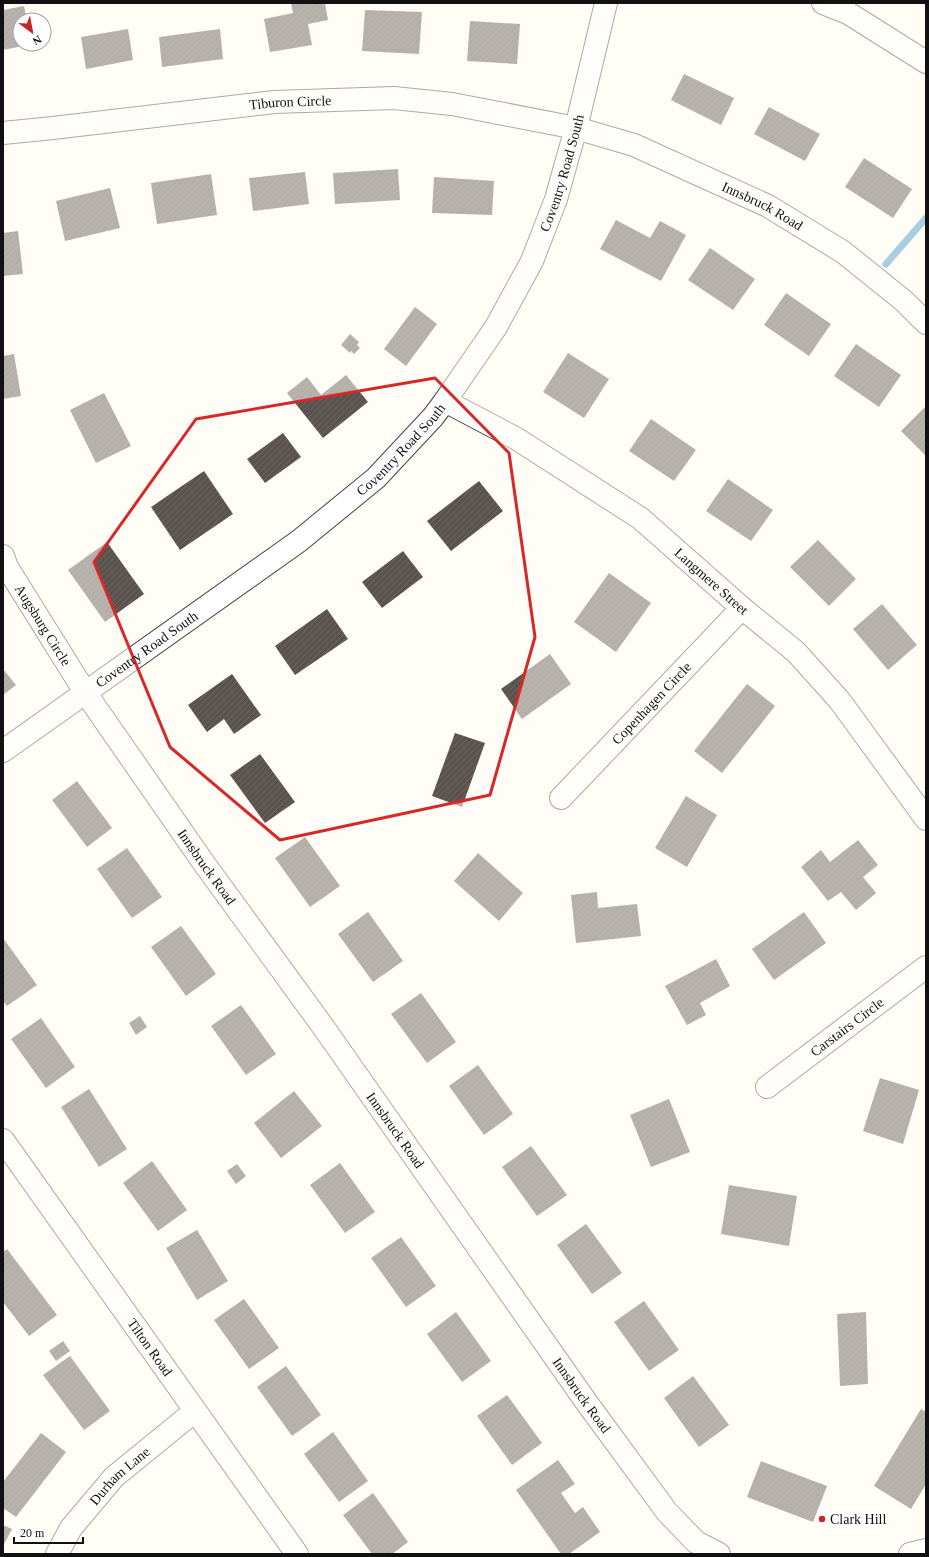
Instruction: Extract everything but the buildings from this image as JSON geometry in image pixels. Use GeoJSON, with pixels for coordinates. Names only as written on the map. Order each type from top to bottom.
{"type":"FeatureCollection","features":[{"type":"Feature","properties":{"kind":"street","name":"Coventry Road South"},"geometry":{"type":"LineString","coordinates":[[3,750],[299,542],[376,478],[433,417],[445,402],[496,327],[532,261],[556,199],[576,128],[606,3]]}},
{"type":"Feature","properties":{"kind":"street"},"geometry":{"type":"LineString","coordinates":[[823,3],[848,14],[926,62]]}},
{"type":"Feature","properties":{"kind":"street","name":"Tiburon Circle"},"geometry":{"type":"LineString","coordinates":[[3,133],[274,102],[394,98],[452,104],[576,128]]}},
{"type":"Feature","properties":{"kind":"street","name":"Innsbruck Road"},"geometry":{"type":"LineString","coordinates":[[576,128],[634,145],[768,206],[843,252],[904,301],[926,323]]}},
{"type":"Feature","properties":{"kind":"street","name":"Langmere Street"},"geometry":{"type":"LineString","coordinates":[[445,402],[517,439],[640,518],[742,608],[796,652],[840,701],[926,819]]}},
{"type":"Feature","properties":{"kind":"street","name":"Augsburg Circle"},"geometry":{"type":"LineString","coordinates":[[3,556],[7,567],[85,692]]}},
{"type":"Feature","properties":{"kind":"street","name":"Copenhagen Circle"},"geometry":{"type":"LineString","coordinates":[[561,798],[742,608]]}},
{"type":"Feature","properties":{"kind":"street","name":"Innsbruck Road"},"geometry":{"type":"LineString","coordinates":[[85,692],[203,862],[324,1028],[587,1403],[667,1512],[696,1542],[719,1554]]}},
{"type":"Feature","properties":{"kind":"street","name":"Carstairs Circle"},"geometry":{"type":"LineString","coordinates":[[767,1087],[926,967]]}},
{"type":"Feature","properties":{"kind":"street","name":"Tilton Road"},"geometry":{"type":"LineString","coordinates":[[5,1148],[196,1411],[297,1554]]}},
{"type":"Feature","properties":{"kind":"street","name":"Durham Lane"},"geometry":{"type":"LineString","coordinates":[[57,1554],[71,1528],[114,1477],[196,1411]]}},
{"type":"Feature","properties":{"kind":"street"},"geometry":{"type":"LineString","coordinates":[[910,1554],[926,1550]]}},
{"type":"Feature","properties":{"kind":"highlighted area"},"geometry":{"type":"Polygon","coordinates":[[[435,378],[509,453],[535,637],[490,795],[280,840],[170,747],[94,562],[196,419],[435,378]]]}},
{"type":"Feature","properties":{"kind":"waterway"},"geometry":{"type":"LineString","coordinates":[[886,264],[926,218]]}},
{"type":"Feature","properties":{"kind":"place","name":"Clark Hill"},"geometry":{"type":"Point","coordinates":[822,1519]}}]}
